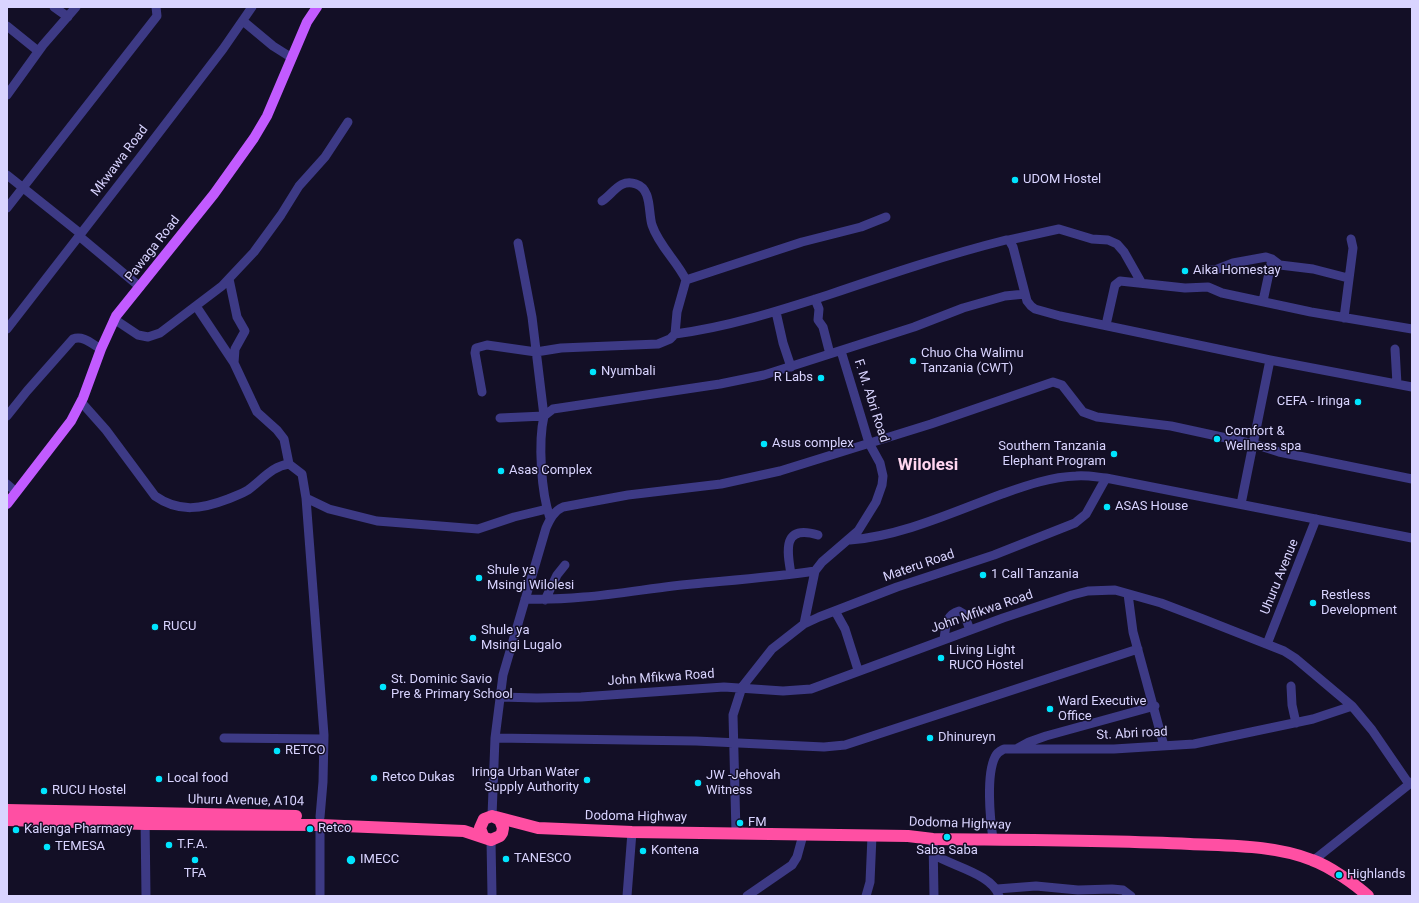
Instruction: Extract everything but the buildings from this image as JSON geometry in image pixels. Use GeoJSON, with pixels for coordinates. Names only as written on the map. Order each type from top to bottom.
{"type":"FeatureCollection","features":[{"type":"Feature","properties":{"kind":"highway","name":"Uhuru Avenue, A104"},"geometry":{"type":"LineString","coordinates":[[7,810],[145,818]]}},
{"type":"Feature","properties":{"kind":"highway","name":"Uhuru Avenue, A104"},"geometry":{"type":"LineString","coordinates":[[7,820],[145,818],[456,824],[491,818]]}},
{"type":"Feature","properties":{"kind":"highway"},"geometry":{"type":"LineString","coordinates":[[491,818],[538,828]]}},
{"type":"Feature","properties":{"kind":"highway"},"geometry":{"type":"LineString","coordinates":[[490,838],[480,828],[491,818]]}},
{"type":"Feature","properties":{"kind":"highway"},"geometry":{"type":"LineString","coordinates":[[490,838],[500,836],[503,828],[500,820],[491,818]]}},
{"type":"Feature","properties":{"kind":"highway","name":"Uhuru Avenue, A104"},"geometry":{"type":"LineString","coordinates":[[320,821],[464,831],[490,838]]}},
{"type":"Feature","properties":{"kind":"highway"},"geometry":{"type":"LineString","coordinates":[[490,838],[538,828]]}},
{"type":"Feature","properties":{"kind":"highway","name":"Dodoma Highway"},"geometry":{"type":"LineString","coordinates":[[538,828],[632,832],[872,836],[933,839],[1159,842],[1241,846],[1273,850],[1314,860],[1350,882],[1368,896]]}},
{"type":"Feature","properties":{"kind":"main road","name":"Pawaga Road"},"geometry":{"type":"LineString","coordinates":[[7,504],[56,442],[82,403],[101,349],[114,319],[214,194],[254,138],[267,116],[314,9]]}},
{"type":"Feature","properties":{"kind":"street"},"geometry":{"type":"LineString","coordinates":[[54,7],[68,18]]}},
{"type":"Feature","properties":{"kind":"street"},"geometry":{"type":"LineString","coordinates":[[7,95],[38,51],[76,7]]}},
{"type":"Feature","properties":{"kind":"street"},"geometry":{"type":"LineString","coordinates":[[7,208],[146,28],[157,16],[156,7]]}},
{"type":"Feature","properties":{"kind":"street","name":"Mkwawa Road"},"geometry":{"type":"LineString","coordinates":[[7,329],[252,7]]}},
{"type":"Feature","properties":{"kind":"street"},"geometry":{"type":"LineString","coordinates":[[242,21],[272,46],[292,58]]}},
{"type":"Feature","properties":{"kind":"street"},"geometry":{"type":"LineString","coordinates":[[7,26],[38,51]]}},
{"type":"Feature","properties":{"kind":"street"},"geometry":{"type":"LineString","coordinates":[[114,319],[138,335],[148,337],[160,333],[229,279],[245,263],[271,230],[299,186],[325,157],[348,122]]}},
{"type":"Feature","properties":{"kind":"street"},"geometry":{"type":"LineString","coordinates":[[7,175],[140,287]]}},
{"type":"Feature","properties":{"kind":"street"},"geometry":{"type":"LineString","coordinates":[[602,201],[619,185],[629,183],[641,186],[648,198],[652,225],[657,237],[686,280],[677,312],[675,334]]}},
{"type":"Feature","properties":{"kind":"street"},"geometry":{"type":"LineString","coordinates":[[686,280],[809,240],[861,227],[886,217]]}},
{"type":"Feature","properties":{"kind":"street"},"geometry":{"type":"LineString","coordinates":[[482,392],[476,356],[476,348],[481,346],[496,345],[536,352],[561,348],[658,344],[670,339],[675,334],[725,325],[776,312],[936,260],[1009,240],[1059,229],[1092,239],[1108,240],[1117,244],[1124,252],[1141,282]]}},
{"type":"Feature","properties":{"kind":"street"},"geometry":{"type":"LineString","coordinates":[[1344,318],[1353,248],[1351,239]]}},
{"type":"Feature","properties":{"kind":"street"},"geometry":{"type":"LineString","coordinates":[[1009,240],[1013,247],[1025,294],[1030,306],[1035,309],[1060,316],[1270,360],[1412,387]]}},
{"type":"Feature","properties":{"kind":"street"},"geometry":{"type":"LineString","coordinates":[[518,243],[532,317],[544,416],[541,428],[541,445],[547,509],[550,518]]}},
{"type":"Feature","properties":{"kind":"street"},"geometry":{"type":"LineString","coordinates":[[1206,270],[1215,270],[1230,264],[1260,257],[1272,259],[1280,265],[1313,269],[1348,278]]}},
{"type":"Feature","properties":{"kind":"street"},"geometry":{"type":"LineString","coordinates":[[1263,301],[1272,259]]}},
{"type":"Feature","properties":{"kind":"street"},"geometry":{"type":"LineString","coordinates":[[229,279],[237,317],[245,331],[235,349],[234,364]]}},
{"type":"Feature","properties":{"kind":"street"},"geometry":{"type":"LineString","coordinates":[[1106,325],[1117,281],[1141,282],[1185,288],[1208,287],[1219,292],[1344,318],[1412,329]]}},
{"type":"Feature","properties":{"kind":"street"},"geometry":{"type":"LineString","coordinates":[[500,418],[544,416],[553,409],[720,384],[791,367],[963,308],[1005,296],[1025,294]]}},
{"type":"Feature","properties":{"kind":"street"},"geometry":{"type":"LineString","coordinates":[[815,299],[819,309],[818,320],[823,326],[830,354]]}},
{"type":"Feature","properties":{"kind":"street"},"geometry":{"type":"LineString","coordinates":[[196,306],[234,364],[257,412],[277,430],[284,439],[289,464],[302,474],[306,498],[324,739],[320,821],[320,896]]}},
{"type":"Feature","properties":{"kind":"street"},"geometry":{"type":"LineString","coordinates":[[776,312],[783,343],[791,367]]}},
{"type":"Feature","properties":{"kind":"street"},"geometry":{"type":"LineString","coordinates":[[7,416],[73,339],[79,338],[86,340],[101,349]]}},
{"type":"Feature","properties":{"kind":"street"},"geometry":{"type":"LineString","coordinates":[[1395,349],[1397,384]]}},
{"type":"Feature","properties":{"kind":"street","name":"F. M. Abri Road"},"geometry":{"type":"LineString","coordinates":[[815,571],[822,562],[850,540],[867,519],[876,502],[882,485],[883,476],[880,463],[869,443],[841,351]]}},
{"type":"Feature","properties":{"kind":"street"},"geometry":{"type":"LineString","coordinates":[[1241,504],[1270,360]]}},
{"type":"Feature","properties":{"kind":"street"},"geometry":{"type":"LineString","coordinates":[[491,818],[495,738],[503,675],[534,565],[550,518],[558,509],[563,507],[628,495],[721,484],[780,471],[1054,382],[1062,385],[1082,412],[1098,417],[1171,426],[1254,444],[1285,453],[1412,479]]}},
{"type":"Feature","properties":{"kind":"street"},"geometry":{"type":"LineString","coordinates":[[82,403],[106,430],[155,496],[164,503],[175,507],[190,509],[219,503],[246,491],[275,468],[289,464]]}},
{"type":"Feature","properties":{"kind":"street"},"geometry":{"type":"LineString","coordinates":[[850,540],[864,539],[902,530],[1021,487],[1054,478],[1076,475],[1106,478],[1412,538]]}},
{"type":"Feature","properties":{"kind":"street","name":"Materu Road"},"geometry":{"type":"LineString","coordinates":[[742,687],[772,649],[804,624],[897,588],[994,555],[1075,523],[1086,514],[1106,478]]}},
{"type":"Feature","properties":{"kind":"street"},"geometry":{"type":"LineString","coordinates":[[7,484],[16,492]]}},
{"type":"Feature","properties":{"kind":"street"},"geometry":{"type":"LineString","coordinates":[[306,498],[329,509],[377,520],[478,529],[514,517],[547,509]]}},
{"type":"Feature","properties":{"kind":"street","name":"Uhuru Avenue"},"geometry":{"type":"LineString","coordinates":[[1267,644],[1316,519]]}},
{"type":"Feature","properties":{"kind":"street"},"geometry":{"type":"LineString","coordinates":[[791,574],[787,552],[789,542],[796,534],[803,532],[818,535]]}},
{"type":"Feature","properties":{"kind":"street"},"geometry":{"type":"LineString","coordinates":[[545,600],[557,575],[565,564]]}},
{"type":"Feature","properties":{"kind":"street"},"geometry":{"type":"LineString","coordinates":[[525,599],[545,600],[628,593],[815,571],[804,624]]}},
{"type":"Feature","properties":{"kind":"street","name":"John Mfikwa Road"},"geometry":{"type":"LineString","coordinates":[[500,697],[573,697],[698,688],[742,687],[795,691],[811,689],[858,670],[970,630],[1088,591],[1105,589],[1161,603],[1267,644],[1295,658],[1352,706],[1372,730],[1410,783]]}},
{"type":"Feature","properties":{"kind":"street"},"geometry":{"type":"LineString","coordinates":[[1128,594],[1131,625],[1155,706],[1164,746]]}},
{"type":"Feature","properties":{"kind":"street"},"geometry":{"type":"LineString","coordinates":[[835,611],[845,629],[858,670]]}},
{"type":"Feature","properties":{"kind":"street"},"geometry":{"type":"LineString","coordinates":[[944,639],[947,621],[953,613],[959,611],[964,614],[970,630]]}},
{"type":"Feature","properties":{"kind":"street"},"geometry":{"type":"LineString","coordinates":[[495,738],[824,747],[845,745],[1138,649]]}},
{"type":"Feature","properties":{"kind":"street"},"geometry":{"type":"LineString","coordinates":[[1291,686],[1292,706],[1296,723]]}},
{"type":"Feature","properties":{"kind":"street"},"geometry":{"type":"LineString","coordinates":[[736,833],[733,715],[742,687]]}},
{"type":"Feature","properties":{"kind":"street"},"geometry":{"type":"LineString","coordinates":[[1016,748],[1046,736],[1155,706]]}},
{"type":"Feature","properties":{"kind":"street","name":"St. Abri road"},"geometry":{"type":"LineString","coordinates":[[993,839],[990,810],[990,783],[994,758],[997,752],[1004,749],[1114,749],[1194,744],[1296,723],[1328,715],[1352,706]]}},
{"type":"Feature","properties":{"kind":"street"},"geometry":{"type":"LineString","coordinates":[[224,738],[324,739]]}},
{"type":"Feature","properties":{"kind":"street"},"geometry":{"type":"LineString","coordinates":[[1314,860],[1410,783]]}},
{"type":"Feature","properties":{"kind":"street"},"geometry":{"type":"LineString","coordinates":[[145,818],[146,896]]}},
{"type":"Feature","properties":{"kind":"street"},"geometry":{"type":"LineString","coordinates":[[627,896],[632,832]]}},
{"type":"Feature","properties":{"kind":"street"},"geometry":{"type":"LineString","coordinates":[[747,896],[792,865],[797,856],[803,835]]}},
{"type":"Feature","properties":{"kind":"street"},"geometry":{"type":"LineString","coordinates":[[866,896],[870,882],[872,836]]}},
{"type":"Feature","properties":{"kind":"street"},"geometry":{"type":"LineString","coordinates":[[490,838],[492,896]]}},
{"type":"Feature","properties":{"kind":"street"},"geometry":{"type":"LineString","coordinates":[[933,839],[934,896]]}},
{"type":"Feature","properties":{"kind":"street"},"geometry":{"type":"LineString","coordinates":[[933,854],[982,878],[998,893],[1036,886],[1078,890],[1123,890],[1131,896]]}},
{"type":"Feature","properties":{"kind":"place","name":"UDOM Hostel"},"geometry":{"type":"Point","coordinates":[1015,180]}},
{"type":"Feature","properties":{"kind":"place","name":"Aika Homestay"},"geometry":{"type":"Point","coordinates":[1185,271]}},
{"type":"Feature","properties":{"kind":"place","name":"Chuo Cha Walimu Tanzania (CWT)"},"geometry":{"type":"Point","coordinates":[913,361]}},
{"type":"Feature","properties":{"kind":"place","name":"Nyumbali"},"geometry":{"type":"Point","coordinates":[593,372]}},
{"type":"Feature","properties":{"kind":"place","name":"R Labs"},"geometry":{"type":"Point","coordinates":[821,378]}},
{"type":"Feature","properties":{"kind":"place","name":"CEFA - Iringa"},"geometry":{"type":"Point","coordinates":[1358,402]}},
{"type":"Feature","properties":{"kind":"place","name":"Comfort & Wellness spa"},"geometry":{"type":"Point","coordinates":[1217,439]}},
{"type":"Feature","properties":{"kind":"place","name":"Asus complex"},"geometry":{"type":"Point","coordinates":[764,444]}},
{"type":"Feature","properties":{"kind":"place","name":"Southern Tanzania Elephant Program"},"geometry":{"type":"Point","coordinates":[1114,454]}},
{"type":"Feature","properties":{"kind":"place","name":"Asas Complex"},"geometry":{"type":"Point","coordinates":[501,471]}},
{"type":"Feature","properties":{"kind":"place","name":"ASAS House"},"geometry":{"type":"Point","coordinates":[1107,507]}},
{"type":"Feature","properties":{"kind":"place","name":"1 Call Tanzania"},"geometry":{"type":"Point","coordinates":[983,575]}},
{"type":"Feature","properties":{"kind":"place","name":"Shule ya Msingi Wilolesi"},"geometry":{"type":"Point","coordinates":[479,578]}},
{"type":"Feature","properties":{"kind":"place","name":"Restless Development"},"geometry":{"type":"Point","coordinates":[1313,603]}},
{"type":"Feature","properties":{"kind":"place","name":"RUCU"},"geometry":{"type":"Point","coordinates":[155,627]}},
{"type":"Feature","properties":{"kind":"place","name":"Shule ya Msingi Lugalo"},"geometry":{"type":"Point","coordinates":[473,638]}},
{"type":"Feature","properties":{"kind":"place","name":"Living Light RUCO Hostel"},"geometry":{"type":"Point","coordinates":[941,658]}},
{"type":"Feature","properties":{"kind":"place","name":"St. Dominic Savio Pre & Primary School"},"geometry":{"type":"Point","coordinates":[383,687]}},
{"type":"Feature","properties":{"kind":"place","name":"Ward Executive Office"},"geometry":{"type":"Point","coordinates":[1050,709]}},
{"type":"Feature","properties":{"kind":"place","name":"Dhinureyn"},"geometry":{"type":"Point","coordinates":[930,738]}},
{"type":"Feature","properties":{"kind":"place","name":"RETCO"},"geometry":{"type":"Point","coordinates":[277,751]}},
{"type":"Feature","properties":{"kind":"place","name":"Retco Dukas"},"geometry":{"type":"Point","coordinates":[374,778]}},
{"type":"Feature","properties":{"kind":"place","name":"Local food"},"geometry":{"type":"Point","coordinates":[159,779]}},
{"type":"Feature","properties":{"kind":"place","name":"Iringa Urban Water Supply Authority"},"geometry":{"type":"Point","coordinates":[587,780]}},
{"type":"Feature","properties":{"kind":"place","name":"JW -Jehovah Witness"},"geometry":{"type":"Point","coordinates":[698,783]}},
{"type":"Feature","properties":{"kind":"place","name":"RUCU Hostel"},"geometry":{"type":"Point","coordinates":[44,791]}},
{"type":"Feature","properties":{"kind":"place","name":"FM"},"geometry":{"type":"Point","coordinates":[740,823]}},
{"type":"Feature","properties":{"kind":"place","name":"Retco"},"geometry":{"type":"Point","coordinates":[310,829]}},
{"type":"Feature","properties":{"kind":"place","name":"Kalenga Pharmacy"},"geometry":{"type":"Point","coordinates":[16,830]}},
{"type":"Feature","properties":{"kind":"place","name":"Saba Saba"},"geometry":{"type":"Point","coordinates":[947,837]}},
{"type":"Feature","properties":{"kind":"place","name":"T.F.A."},"geometry":{"type":"Point","coordinates":[169,845]}},
{"type":"Feature","properties":{"kind":"place","name":"TEMESA"},"geometry":{"type":"Point","coordinates":[47,847]}},
{"type":"Feature","properties":{"kind":"place","name":"Kontena"},"geometry":{"type":"Point","coordinates":[643,851]}},
{"type":"Feature","properties":{"kind":"place","name":"TANESCO"},"geometry":{"type":"Point","coordinates":[506,859]}},
{"type":"Feature","properties":{"kind":"place","name":"TFA"},"geometry":{"type":"Point","coordinates":[195,860]}},
{"type":"Feature","properties":{"kind":"place","name":"IMECC"},"geometry":{"type":"Point","coordinates":[351,860]}},
{"type":"Feature","properties":{"kind":"place","name":"Highlands"},"geometry":{"type":"Point","coordinates":[1339,875]}},
{"type":"Feature","properties":{"kind":"district","name":"Wilolesi"},"geometry":{"type":"Point","coordinates":[928,466]}}]}
